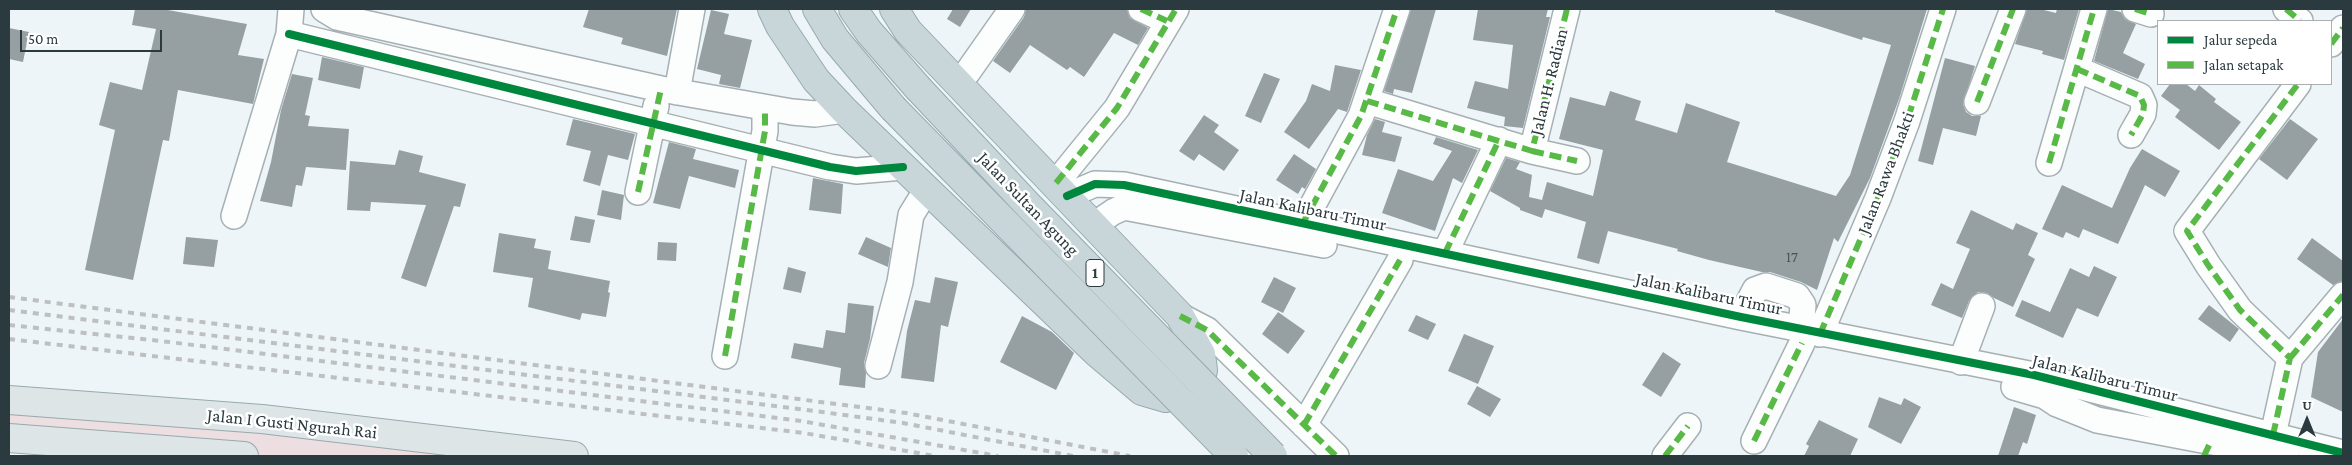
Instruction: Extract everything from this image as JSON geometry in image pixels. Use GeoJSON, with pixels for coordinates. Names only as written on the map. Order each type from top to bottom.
{"type":"FeatureCollection","features":[{"type":"Feature","properties":{"kind":"highway"},"geometry":{"type":"LineString","coordinates":[[772,9],[780,26],[816,80],[844,110],[1096,352],[1142,391],[1166,398],[1177,396],[1192,389],[1201,380],[1201,354],[1180,316],[1061,189],[908,31],[894,9]]}},
{"type":"Feature","properties":{"kind":"highway","name":"Jalan Sultan Agung"},"geometry":{"type":"LineString","coordinates":[[817,9],[835,39],[893,108],[1234,456]]}},
{"type":"Feature","properties":{"kind":"highway","name":"Jalan Sultan Agung"},"geometry":{"type":"LineString","coordinates":[[853,9],[869,32],[918,88],[1035,212],[1273,456]]}},
{"type":"Feature","properties":{"kind":"main road","name":"Jalan I Gusti Ngurah Rai"},"geometry":{"type":"LineString","coordinates":[[9,400],[262,419],[380,444],[574,456]]}},
{"type":"Feature","properties":{"kind":"main road"},"geometry":{"type":"LineString","coordinates":[[9,438],[244,456]]}},
{"type":"Feature","properties":{"kind":"street"},"geometry":{"type":"LineString","coordinates":[[234,216],[289,34],[291,9]]}},
{"type":"Feature","properties":{"kind":"street"},"geometry":{"type":"LineString","coordinates":[[324,9],[337,17],[484,49],[661,104],[763,133],[856,171],[903,167]]}},
{"type":"Feature","properties":{"kind":"street"},"geometry":{"type":"LineString","coordinates":[[638,192],[661,104],[692,9]]}},
{"type":"Feature","properties":{"kind":"street"},"geometry":{"type":"LineString","coordinates":[[958,83],[1012,9]]}},
{"type":"Feature","properties":{"kind":"street"},"geometry":{"type":"LineString","coordinates":[[1061,189],[1117,108],[1172,15],[1141,9]]}},
{"type":"Feature","properties":{"kind":"street"},"geometry":{"type":"LineString","coordinates":[[1303,223],[1361,116],[1397,9]]}},
{"type":"Feature","properties":{"kind":"street","name":"Jalan H. Radian"},"geometry":{"type":"LineString","coordinates":[[1367,101],[1532,151],[1567,9]]}},
{"type":"Feature","properties":{"kind":"street","name":"Jalan Rawa Bhakti"},"geometry":{"type":"LineString","coordinates":[[1807,335],[1881,189],[1907,121],[1944,9]]}},
{"type":"Feature","properties":{"kind":"street"},"geometry":{"type":"LineString","coordinates":[[1977,102],[2013,9]]}},
{"type":"Feature","properties":{"kind":"street"},"geometry":{"type":"LineString","coordinates":[[2049,163],[2094,9]]}},
{"type":"Feature","properties":{"kind":"street"},"geometry":{"type":"LineString","coordinates":[[2286,9],[2299,20]]}},
{"type":"Feature","properties":{"kind":"street"},"geometry":{"type":"LineString","coordinates":[[2332,43],[2343,28]]}},
{"type":"Feature","properties":{"kind":"street"},"geometry":{"type":"LineString","coordinates":[[289,34],[476,80],[661,104],[763,133],[815,114],[844,110]]}},
{"type":"Feature","properties":{"kind":"street"},"geometry":{"type":"LineString","coordinates":[[476,80],[484,49]]}},
{"type":"Feature","properties":{"kind":"street"},"geometry":{"type":"LineString","coordinates":[[2077,69],[2140,96],[2144,105],[2143,114],[2131,135]]}},
{"type":"Feature","properties":{"kind":"street"},"geometry":{"type":"LineString","coordinates":[[2290,358],[2240,310],[2208,265],[2187,230],[2297,85]]}},
{"type":"Feature","properties":{"kind":"street"},"geometry":{"type":"LineString","coordinates":[[725,356],[763,133]]}},
{"type":"Feature","properties":{"kind":"street"},"geometry":{"type":"LineString","coordinates":[[1445,253],[1500,140]]}},
{"type":"Feature","properties":{"kind":"street"},"geometry":{"type":"LineString","coordinates":[[1532,151],[1577,161]]}},
{"type":"Feature","properties":{"kind":"street","name":"Jalan Kalibaru Timur"},"geometry":{"type":"LineString","coordinates":[[1061,189],[1095,184],[1124,185],[1445,253],[1483,268],[1807,335],[1851,338],[1961,362],[2212,440],[2281,449],[2343,453]]}},
{"type":"Feature","properties":{"kind":"street"},"geometry":{"type":"LineString","coordinates":[[878,366],[900,282],[912,215],[927,189]]}},
{"type":"Feature","properties":{"kind":"street","name":"Jalan Kalibaru Timur"},"geometry":{"type":"LineString","coordinates":[[1094,225],[1124,207],[1400,260],[1483,268],[1741,318],[1982,377],[2047,388]]}},
{"type":"Feature","properties":{"kind":"street"},"geometry":{"type":"LineString","coordinates":[[1304,425],[1400,260]]}},
{"type":"Feature","properties":{"kind":"street"},"geometry":{"type":"LineString","coordinates":[[1741,318],[1754,290],[1766,286],[1797,296],[1803,305],[1802,318],[1807,335],[1754,441]]}},
{"type":"Feature","properties":{"kind":"street"},"geometry":{"type":"LineString","coordinates":[[2281,449],[2290,358],[2343,295]]}},
{"type":"Feature","properties":{"kind":"street"},"geometry":{"type":"LineString","coordinates":[[1961,362],[1982,306]]}},
{"type":"Feature","properties":{"kind":"street"},"geometry":{"type":"LineString","coordinates":[[1180,316],[1207,330],[1336,456]]}},
{"type":"Feature","properties":{"kind":"street"},"geometry":{"type":"LineString","coordinates":[[1665,456],[1688,426]]}},
{"type":"Feature","properties":{"kind":"shaded area"},"geometry":{"type":"Polygon","coordinates":[[[9,400],[574,456],[244,456],[9,438],[9,400]]]}},
{"type":"Feature","properties":{"kind":"building"},"geometry":{"type":"Polygon","coordinates":[[[135,9],[162,9],[247,24],[238,55],[264,59],[253,104],[178,90],[169,141],[163,140],[133,280],[85,270],[115,130],[99,125],[110,82],[142,90],[156,29],[132,25],[135,9]]]}},
{"type":"Feature","properties":{"kind":"building"},"geometry":{"type":"Polygon","coordinates":[[[589,9],[677,9],[667,56],[621,44],[623,38],[583,27],[589,9]]]}},
{"type":"Feature","properties":{"kind":"building"},"geometry":{"type":"Polygon","coordinates":[[[953,9],[971,9],[960,27],[947,19],[953,9]]]}},
{"type":"Feature","properties":{"kind":"building"},"geometry":{"type":"Polygon","coordinates":[[[1026,9],[1127,9],[1130,18],[1148,28],[1138,45],[1114,33],[1084,77],[1070,67],[1067,70],[1030,45],[1010,73],[993,61],[1024,17],[1026,9]]]}},
{"type":"Feature","properties":{"kind":"building"},"geometry":{"type":"Polygon","coordinates":[[[1411,9],[1436,9],[1412,93],[1394,89],[1393,94],[1384,91],[1411,9]]]}},
{"type":"Feature","properties":{"kind":"building"},"geometry":{"type":"Polygon","coordinates":[[[1478,9],[1548,9],[1546,17],[1550,17],[1523,128],[1504,126],[1505,117],[1467,108],[1475,81],[1508,89],[1513,45],[1473,40],[1478,9]]]}},
{"type":"Feature","properties":{"kind":"building"},"geometry":{"type":"Polygon","coordinates":[[[1775,9],[1927,9],[1899,99],[1870,178],[1838,242],[1834,238],[1817,290],[1801,282],[1770,272],[1762,272],[1709,260],[1677,251],[1678,249],[1608,231],[1599,264],[1577,258],[1586,222],[1545,209],[1542,218],[1520,210],[1520,208],[1490,191],[1506,158],[1520,162],[1516,169],[1532,175],[1529,197],[1542,200],[1547,182],[1593,196],[1603,150],[1559,139],[1570,97],[1605,106],[1610,91],[1641,101],[1635,120],[1677,133],[1686,103],[1740,122],[1727,162],[1836,196],[1850,175],[1891,45],[1863,37],[1862,40],[1775,12],[1775,9]]]}},
{"type":"Feature","properties":{"kind":"building"},"geometry":{"type":"Polygon","coordinates":[[[2027,9],[2040,9],[2056,13],[2057,9],[2079,9],[2064,60],[2042,54],[2043,51],[2015,44],[2027,9]]]}},
{"type":"Feature","properties":{"kind":"building"},"geometry":{"type":"Polygon","coordinates":[[[2108,9],[2121,12],[2125,19],[2136,24],[2123,53],[2145,64],[2138,79],[2094,61],[2108,9]]]}},
{"type":"Feature","properties":{"kind":"building"},"geometry":{"type":"Polygon","coordinates":[[[711,10],[729,14],[724,34],[752,40],[740,88],[719,84],[721,75],[697,69],[711,10]]]}},
{"type":"Feature","properties":{"kind":"building"},"geometry":{"type":"Polygon","coordinates":[[[9,28],[29,32],[23,62],[9,59],[9,28]]]}},
{"type":"Feature","properties":{"kind":"building"},"geometry":{"type":"Polygon","coordinates":[[[322,57],[364,67],[360,89],[318,80],[322,57]]]}},
{"type":"Feature","properties":{"kind":"building"},"geometry":{"type":"Polygon","coordinates":[[[1945,58],[1975,66],[1963,104],[1966,112],[1972,116],[1981,116],[1976,136],[1943,128],[1933,165],[1918,161],[1945,58]]]}},
{"type":"Feature","properties":{"kind":"building"},"geometry":{"type":"Polygon","coordinates":[[[1335,65],[1361,70],[1347,112],[1338,109],[1309,149],[1284,132],[1306,101],[1312,84],[1330,91],[1335,65]]]}},
{"type":"Feature","properties":{"kind":"building"},"geometry":{"type":"Polygon","coordinates":[[[1264,73],[1280,79],[1261,123],[1245,116],[1264,73]]]}},
{"type":"Feature","properties":{"kind":"building"},"geometry":{"type":"Polygon","coordinates":[[[292,74],[313,78],[305,115],[310,116],[308,126],[349,129],[346,170],[306,167],[302,186],[296,185],[292,207],[260,201],[271,162],[281,110],[292,74]]]}},
{"type":"Feature","properties":{"kind":"building"},"geometry":{"type":"Polygon","coordinates":[[[2169,85],[2187,85],[2195,91],[2199,85],[2216,99],[2214,102],[2241,122],[2219,150],[2175,117],[2180,110],[2161,96],[2169,85]]]}},
{"type":"Feature","properties":{"kind":"building"},"geometry":{"type":"Polygon","coordinates":[[[1204,115],[1219,125],[1214,132],[1239,150],[1224,171],[1199,154],[1194,161],[1179,151],[1204,115]]]}},
{"type":"Feature","properties":{"kind":"building"},"geometry":{"type":"Polygon","coordinates":[[[573,119],[635,134],[628,160],[608,155],[600,186],[583,181],[591,151],[566,145],[573,119]]]}},
{"type":"Feature","properties":{"kind":"building"},"geometry":{"type":"Polygon","coordinates":[[[1375,119],[1385,122],[1382,132],[1402,137],[1395,162],[1362,155],[1367,135],[1375,119]]]}},
{"type":"Feature","properties":{"kind":"building"},"geometry":{"type":"Polygon","coordinates":[[[2290,119],[2318,139],[2287,180],[2259,159],[2290,119]]]}},
{"type":"Feature","properties":{"kind":"building"},"geometry":{"type":"Polygon","coordinates":[[[1436,137],[1478,150],[1462,183],[1453,178],[1435,231],[1382,213],[1398,169],[1433,181],[1452,151],[1433,144],[1436,137]]]}},
{"type":"Feature","properties":{"kind":"building"},"geometry":{"type":"Polygon","coordinates":[[[669,142],[696,149],[693,159],[739,170],[735,188],[689,176],[680,209],[653,203],[669,142]]]}},
{"type":"Feature","properties":{"kind":"building"},"geometry":{"type":"Polygon","coordinates":[[[2142,149],[2180,171],[2165,197],[2145,185],[2118,244],[2083,229],[2079,238],[2066,232],[2063,238],[2042,229],[2062,185],[2112,208],[2130,168],[2142,149]]]}},
{"type":"Feature","properties":{"kind":"building"},"geometry":{"type":"Polygon","coordinates":[[[399,150],[423,156],[419,172],[466,184],[460,207],[454,206],[426,287],[401,278],[426,205],[371,202],[370,211],[347,210],[350,161],[395,165],[399,150]]]}},
{"type":"Feature","properties":{"kind":"building"},"geometry":{"type":"Polygon","coordinates":[[[1294,154],[1316,169],[1305,189],[1302,187],[1298,194],[1276,180],[1294,154]]]}},
{"type":"Feature","properties":{"kind":"building"},"geometry":{"type":"Polygon","coordinates":[[[813,178],[843,184],[841,214],[809,210],[813,178]]]}},
{"type":"Feature","properties":{"kind":"building"},"geometry":{"type":"Polygon","coordinates":[[[602,190],[624,195],[621,220],[597,215],[602,190]]]}},
{"type":"Feature","properties":{"kind":"building"},"geometry":{"type":"Polygon","coordinates":[[[1971,210],[2013,230],[2016,223],[2038,233],[2028,255],[2035,259],[2013,307],[1987,293],[1978,292],[1969,301],[1962,318],[1931,305],[1941,283],[1953,289],[1970,249],[1956,243],[1971,210]]]}},
{"type":"Feature","properties":{"kind":"building"},"geometry":{"type":"Polygon","coordinates":[[[575,216],[595,220],[590,243],[570,240],[575,216]]]}},
{"type":"Feature","properties":{"kind":"building"},"geometry":{"type":"Polygon","coordinates":[[[499,233],[536,239],[534,248],[551,251],[548,269],[610,281],[606,317],[582,313],[580,320],[528,307],[533,278],[493,272],[499,233]]]}},
{"type":"Feature","properties":{"kind":"building"},"geometry":{"type":"Polygon","coordinates":[[[186,237],[218,240],[214,267],[183,264],[186,237]]]}},
{"type":"Feature","properties":{"kind":"building"},"geometry":{"type":"Polygon","coordinates":[[[866,237],[891,248],[888,267],[858,254],[866,237]]]}},
{"type":"Feature","properties":{"kind":"building"},"geometry":{"type":"Polygon","coordinates":[[[2312,238],[2343,261],[2343,281],[2333,285],[2297,259],[2312,238]]]}},
{"type":"Feature","properties":{"kind":"building"},"geometry":{"type":"Polygon","coordinates":[[[658,242],[677,243],[676,261],[657,260],[658,242]]]}},
{"type":"Feature","properties":{"kind":"building"},"geometry":{"type":"Polygon","coordinates":[[[2094,266],[2117,277],[2098,317],[2077,308],[2063,338],[2015,316],[2022,300],[2050,312],[2070,268],[2089,277],[2094,266]]]}},
{"type":"Feature","properties":{"kind":"building"},"geometry":{"type":"Polygon","coordinates":[[[788,267],[806,272],[801,293],[783,289],[788,267]]]}},
{"type":"Feature","properties":{"kind":"building"},"geometry":{"type":"Polygon","coordinates":[[[935,277],[958,282],[948,327],[941,325],[934,382],[901,378],[907,331],[915,300],[930,303],[935,277]]]}},
{"type":"Feature","properties":{"kind":"building"},"geometry":{"type":"Polygon","coordinates":[[[1274,277],[1296,288],[1283,313],[1261,302],[1274,277]]]}},
{"type":"Feature","properties":{"kind":"building"},"geometry":{"type":"Polygon","coordinates":[[[848,303],[874,306],[870,339],[864,363],[866,373],[865,388],[839,385],[841,368],[791,358],[794,343],[823,348],[826,330],[845,333],[848,303]]]}},
{"type":"Feature","properties":{"kind":"building"},"geometry":{"type":"Polygon","coordinates":[[[2209,305],[2239,329],[2230,342],[2198,319],[2209,305]]]}},
{"type":"Feature","properties":{"kind":"building"},"geometry":{"type":"Polygon","coordinates":[[[1278,312],[1305,331],[1288,354],[1262,334],[1278,312]]]}},
{"type":"Feature","properties":{"kind":"building"},"geometry":{"type":"Polygon","coordinates":[[[1416,315],[1436,324],[1428,340],[1408,331],[1416,315]]]}},
{"type":"Feature","properties":{"kind":"building"},"geometry":{"type":"Polygon","coordinates":[[[1022,316],[1052,332],[1074,353],[1056,390],[1000,362],[1022,316]]]}},
{"type":"Feature","properties":{"kind":"building"},"geometry":{"type":"Polygon","coordinates":[[[2343,319],[2343,412],[2311,397],[2318,352],[2343,319]]]}},
{"type":"Feature","properties":{"kind":"building"},"geometry":{"type":"Polygon","coordinates":[[[1464,334],[1494,346],[1478,384],[1448,371],[1464,334]]]}},
{"type":"Feature","properties":{"kind":"building"},"geometry":{"type":"Polygon","coordinates":[[[1663,352],[1681,364],[1661,397],[1642,385],[1663,352]]]}},
{"type":"Feature","properties":{"kind":"building"},"geometry":{"type":"Polygon","coordinates":[[[1477,386],[1501,399],[1490,417],[1467,404],[1477,386]]]}},
{"type":"Feature","properties":{"kind":"building"},"geometry":{"type":"Polygon","coordinates":[[[1879,397],[1901,405],[1904,398],[1921,407],[1901,444],[1868,427],[1879,397]]]}},
{"type":"Feature","properties":{"kind":"building"},"geometry":{"type":"Polygon","coordinates":[[[2014,407],[2036,415],[2027,444],[2023,442],[2018,456],[1998,456],[2014,407]]]}},
{"type":"Feature","properties":{"kind":"building"},"geometry":{"type":"Polygon","coordinates":[[[1819,420],[1858,439],[1850,456],[1804,456],[1809,446],[1806,444],[1819,420]]]}},
{"type":"Feature","properties":{"kind":"railway"},"geometry":{"type":"LineString","coordinates":[[9,297],[906,413],[1130,456]]}},
{"type":"Feature","properties":{"kind":"railway"},"geometry":{"type":"LineString","coordinates":[[9,310],[903,423],[1073,456]]}},
{"type":"Feature","properties":{"kind":"railway"},"geometry":{"type":"LineString","coordinates":[[9,325],[161,341],[801,421],[998,456]]}},
{"type":"Feature","properties":{"kind":"railway"},"geometry":{"type":"LineString","coordinates":[[9,339],[804,433],[935,456]]}},
{"type":"Feature","properties":{"kind":"marked path"},"geometry":{"type":"LineString","coordinates":[[1141,9],[1167,21]]}},
{"type":"Feature","properties":{"kind":"marked path"},"geometry":{"type":"LineString","coordinates":[[1056,183],[1117,108],[1176,9]]}},
{"type":"Feature","properties":{"kind":"marked path"},"geometry":{"type":"LineString","coordinates":[[1303,223],[1361,116],[1397,9]]}},
{"type":"Feature","properties":{"kind":"marked path"},"geometry":{"type":"LineString","coordinates":[[1367,101],[1532,151],[1567,9]]}},
{"type":"Feature","properties":{"kind":"marked path"},"geometry":{"type":"LineString","coordinates":[[1820,334],[1878,198],[1907,121],[1943,9]]}},
{"type":"Feature","properties":{"kind":"marked path"},"geometry":{"type":"LineString","coordinates":[[1977,102],[2013,9]]}},
{"type":"Feature","properties":{"kind":"marked path"},"geometry":{"type":"LineString","coordinates":[[2049,163],[2094,9]]}},
{"type":"Feature","properties":{"kind":"marked path"},"geometry":{"type":"LineString","coordinates":[[2135,9],[2151,14]]}},
{"type":"Feature","properties":{"kind":"marked path"},"geometry":{"type":"LineString","coordinates":[[2286,9],[2299,20]]}},
{"type":"Feature","properties":{"kind":"marked path"},"geometry":{"type":"LineString","coordinates":[[2332,43],[2343,28]]}},
{"type":"Feature","properties":{"kind":"marked path"},"geometry":{"type":"LineString","coordinates":[[2077,69],[2140,96],[2144,105],[2143,114],[2131,135]]}},
{"type":"Feature","properties":{"kind":"marked path"},"geometry":{"type":"LineString","coordinates":[[2273,435],[2290,358],[2240,310],[2208,265],[2187,231],[2297,85]]}},
{"type":"Feature","properties":{"kind":"marked path"},"geometry":{"type":"LineString","coordinates":[[638,192],[661,89]]}},
{"type":"Feature","properties":{"kind":"marked path"},"geometry":{"type":"LineString","coordinates":[[725,356],[765,131],[765,108]]}},
{"type":"Feature","properties":{"kind":"marked path"},"geometry":{"type":"LineString","coordinates":[[1445,253],[1499,140]]}},
{"type":"Feature","properties":{"kind":"marked path"},"geometry":{"type":"LineString","coordinates":[[1532,151],[1577,161]]}},
{"type":"Feature","properties":{"kind":"marked path"},"geometry":{"type":"LineString","coordinates":[[1304,425],[1400,260]]}},
{"type":"Feature","properties":{"kind":"marked path"},"geometry":{"type":"LineString","coordinates":[[2290,358],[2343,295]]}},
{"type":"Feature","properties":{"kind":"marked path"},"geometry":{"type":"LineString","coordinates":[[1180,316],[1207,330],[1336,456]]}},
{"type":"Feature","properties":{"kind":"marked path"},"geometry":{"type":"LineString","coordinates":[[1754,441],[1802,343]]}},
{"type":"Feature","properties":{"kind":"marked path"},"geometry":{"type":"LineString","coordinates":[[1665,456],[1688,426]]}},
{"type":"Feature","properties":{"kind":"marked path"},"geometry":{"type":"LineString","coordinates":[[2204,456],[2211,441]]}},
{"type":"Feature","properties":{"kind":"cycle path"},"geometry":{"type":"LineString","coordinates":[[289,34],[830,167],[856,171],[903,167]]}},
{"type":"Feature","properties":{"kind":"cycle path"},"geometry":{"type":"LineString","coordinates":[[1067,196],[1095,184],[1124,185],[1741,317],[2034,375],[2343,453]]}}]}
